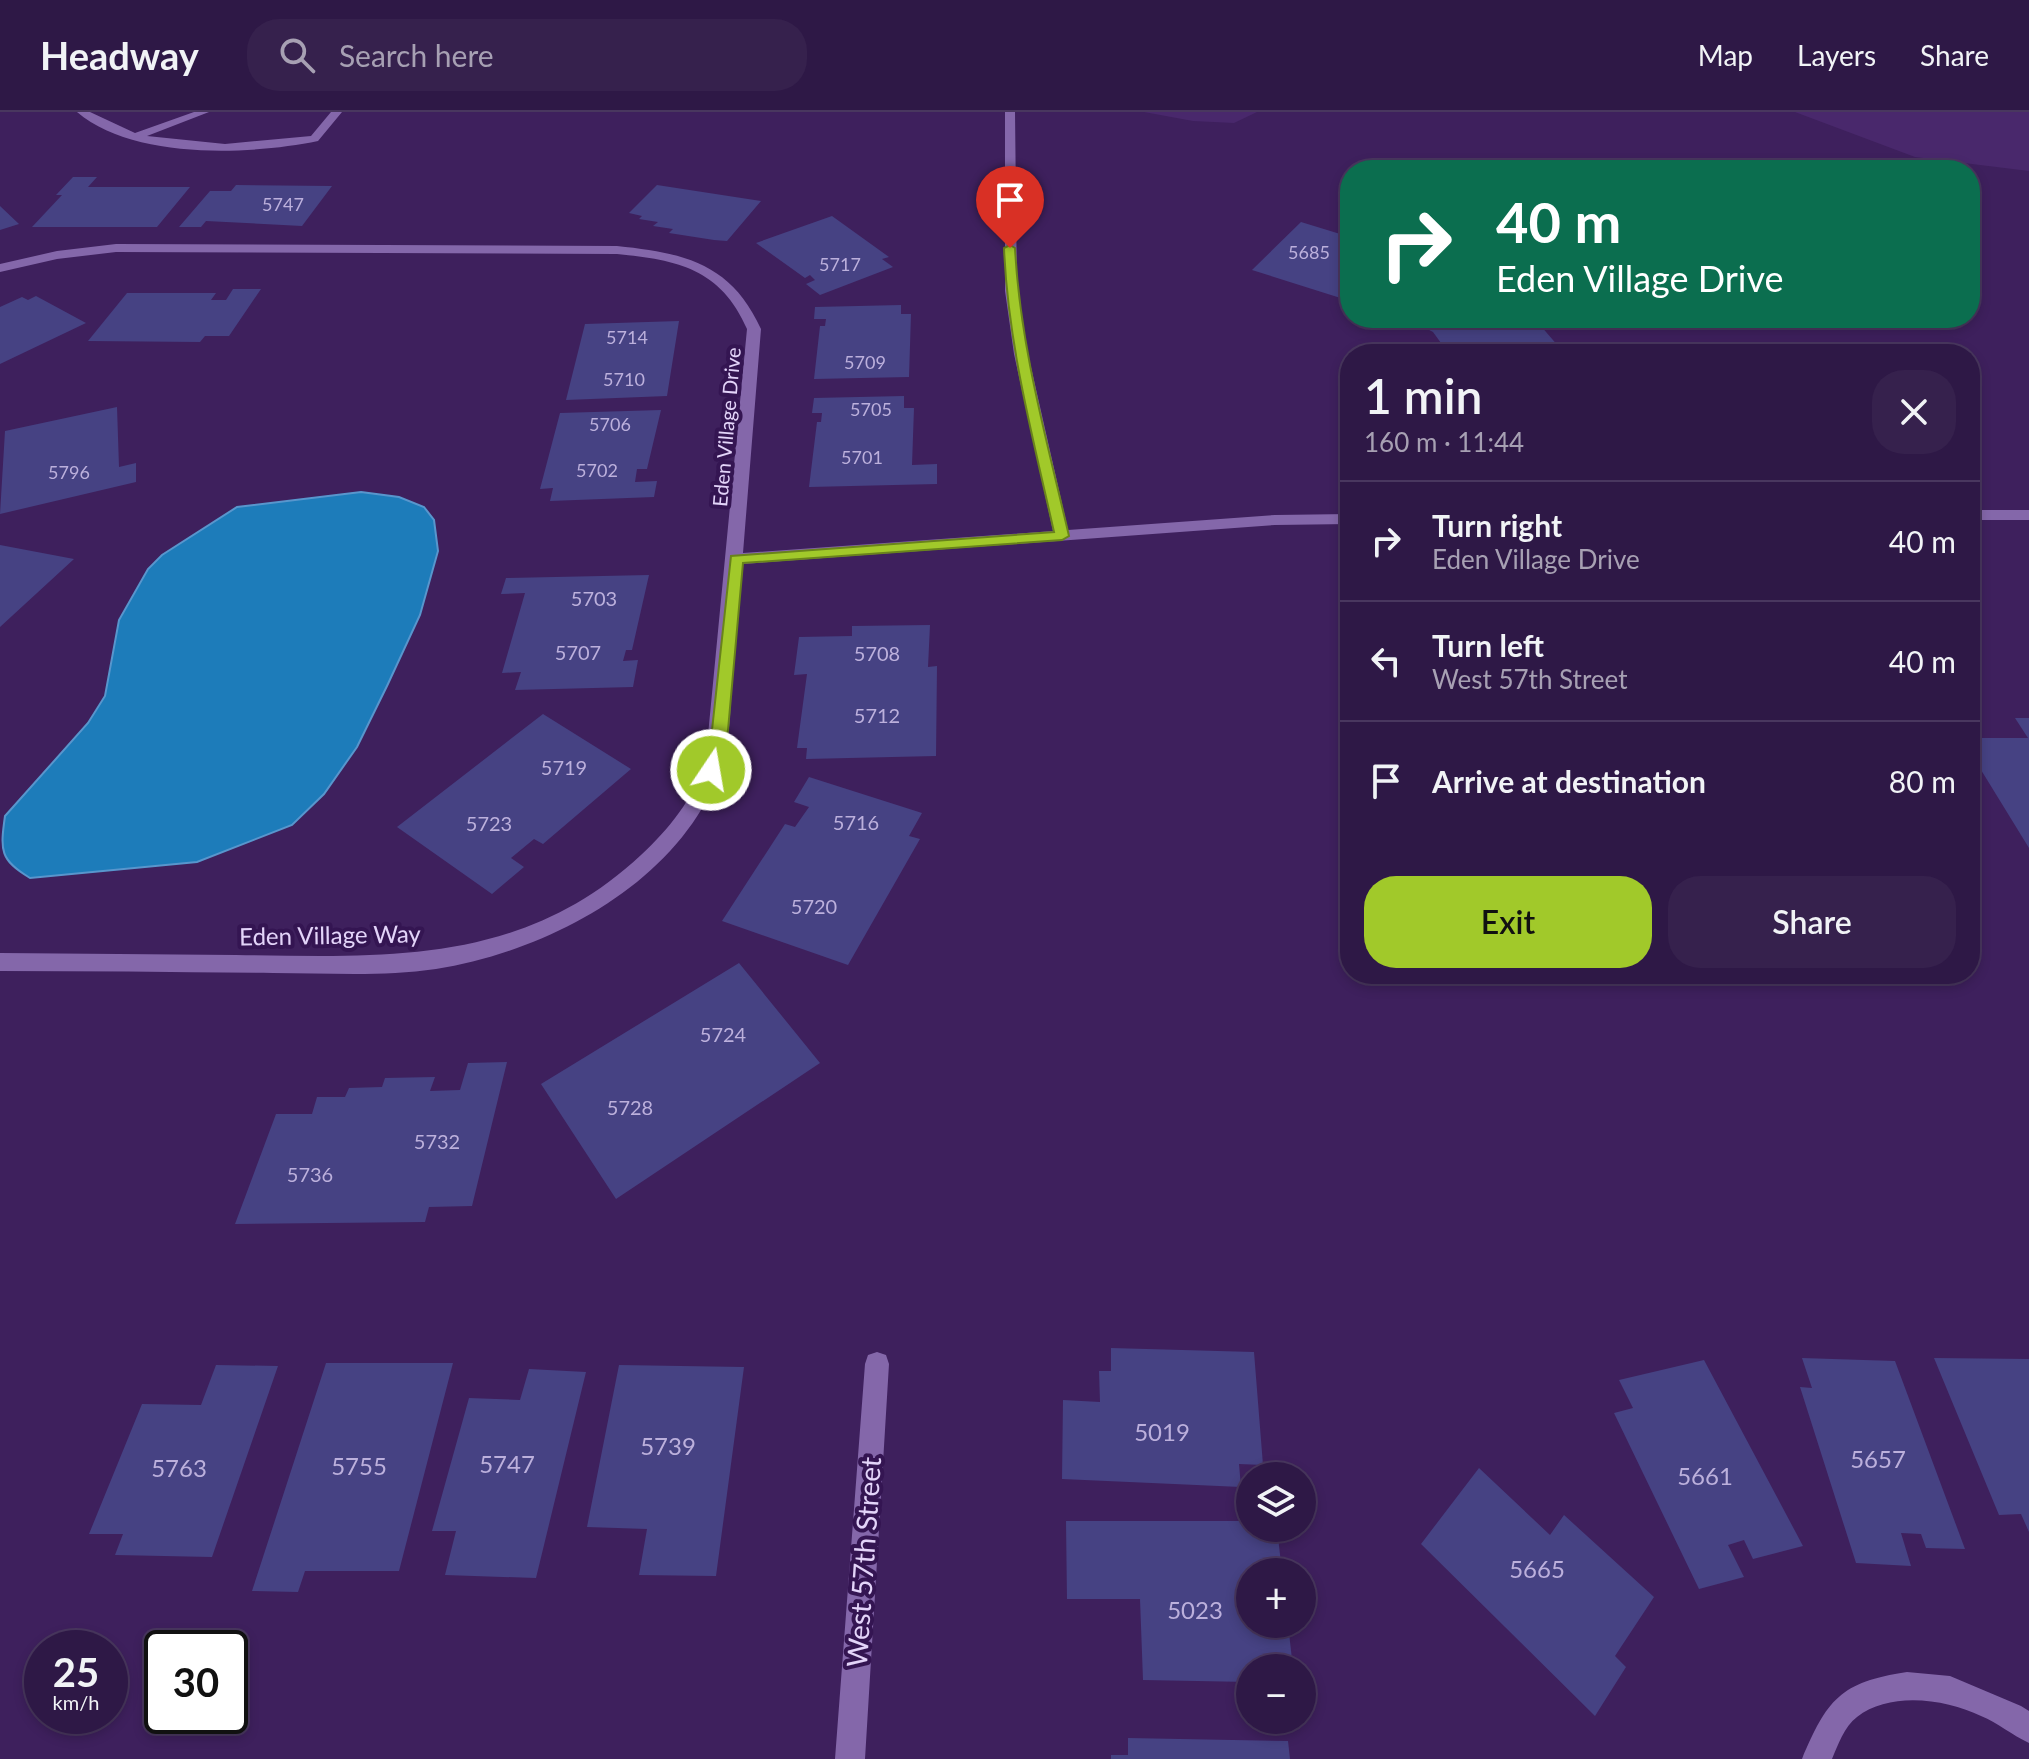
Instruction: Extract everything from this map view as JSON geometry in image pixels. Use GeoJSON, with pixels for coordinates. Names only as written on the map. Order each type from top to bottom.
{"type":"FeatureCollection","features":[{"type":"Feature","properties":{"kind":"street"},"geometry":{"type":"LineString","coordinates":[[82,112],[100,124],[133,138],[187,145],[257,148],[314,139],[337,112]]}},
{"type":"Feature","properties":{"kind":"street"},"geometry":{"type":"LineString","coordinates":[[133,138],[204,112]]}},
{"type":"Feature","properties":{"kind":"street"},"geometry":{"type":"LineString","coordinates":[[1010,112],[1011,291],[1021,354],[1062,536]]}},
{"type":"Feature","properties":{"kind":"street","name":"Eden Village Drive"},"geometry":{"type":"LineString","coordinates":[[0,268],[67,253],[137,247],[608,250],[653,254],[699,268],[734,290],[747,308],[754,329],[736,559]]}},
{"type":"Feature","properties":{"kind":"street"},"geometry":{"type":"LineString","coordinates":[[1980,515],[2029,515]]}},
{"type":"Feature","properties":{"kind":"street"},"geometry":{"type":"LineString","coordinates":[[736,559],[1275,520],[1340,519]]}},
{"type":"Feature","properties":{"kind":"street","name":"Eden Village Way"},"geometry":{"type":"LineString","coordinates":[[0,962],[404,964],[439,960],[502,945],[559,920],[614,889],[638,870],[675,832],[702,791],[711,770],[720,730],[736,559]]}},
{"type":"Feature","properties":{"kind":"street","name":"West 57th Street"},"geometry":{"type":"LineString","coordinates":[[850,1759],[877,1364]]}},
{"type":"Feature","properties":{"kind":"street"},"geometry":{"type":"LineString","coordinates":[[1817,1759],[1845,1707],[1881,1690],[1901,1686],[1943,1688],[1990,1705],[2029,1728]]}},
{"type":"Feature","properties":{"kind":"shaded area"},"geometry":{"type":"Polygon","coordinates":[[[1144,112],[1257,112],[1234,123],[1193,121],[1144,112]]]}},
{"type":"Feature","properties":{"kind":"shaded area"},"geometry":{"type":"Polygon","coordinates":[[[1795,112],[2029,112],[2029,171],[1980,165],[1980,160],[1915,157],[1795,112]]]}},
{"type":"Feature","properties":{"kind":"water"},"geometry":{"type":"Polygon","coordinates":[[[361,492],[399,497],[424,507],[434,520],[438,551],[420,615],[387,686],[357,747],[324,794],[292,825],[197,862],[30,878],[13,866],[4,853],[5,816],[88,723],[105,696],[119,620],[148,569],[162,555],[237,507],[361,492]]]}},
{"type":"Feature","properties":{"kind":"building"},"geometry":{"type":"Polygon","coordinates":[[[73,177],[97,177],[88,187],[190,187],[157,227],[32,227],[62,195],[56,195],[73,177]]]}},
{"type":"Feature","properties":{"kind":"building"},"geometry":{"type":"Polygon","coordinates":[[[236,185],[332,186],[302,226],[206,221],[201,227],[179,227],[210,191],[231,191],[236,185]]]}},
{"type":"Feature","properties":{"kind":"building"},"geometry":{"type":"Polygon","coordinates":[[[657,185],[761,201],[727,241],[714,240],[669,233],[673,229],[653,226],[658,222],[639,219],[642,216],[629,213],[657,185]]]}},
{"type":"Feature","properties":{"kind":"building"},"geometry":{"type":"Polygon","coordinates":[[[0,206],[19,224],[0,230],[0,206]]]}},
{"type":"Feature","properties":{"kind":"building"},"geometry":{"type":"Polygon","coordinates":[[[832,216],[889,257],[882,259],[893,267],[820,295],[806,284],[815,280],[810,275],[805,278],[756,243],[832,216]]]}},
{"type":"Feature","properties":{"kind":"building"},"geometry":{"type":"Polygon","coordinates":[[[1301,222],[1340,234],[1340,298],[1252,270],[1301,222]]]}},
{"type":"Feature","properties":{"kind":"building"},"geometry":{"type":"Polygon","coordinates":[[[233,289],[261,289],[229,336],[205,336],[200,342],[88,341],[127,293],[216,293],[211,300],[226,300],[233,289]]]}},
{"type":"Feature","properties":{"kind":"building"},"geometry":{"type":"Polygon","coordinates":[[[36,296],[86,323],[0,364],[0,307],[22,297],[28,300],[36,296]]]}},
{"type":"Feature","properties":{"kind":"building"},"geometry":{"type":"Polygon","coordinates":[[[901,305],[901,314],[911,314],[909,377],[814,379],[820,326],[825,326],[826,319],[814,319],[815,307],[901,305]]]}},
{"type":"Feature","properties":{"kind":"building"},"geometry":{"type":"Polygon","coordinates":[[[679,321],[667,396],[566,400],[585,324],[679,321]]]}},
{"type":"Feature","properties":{"kind":"building"},"geometry":{"type":"Polygon","coordinates":[[[1425,328],[1543,328],[1556,344],[1442,344],[1433,332],[1425,328]]]}},
{"type":"Feature","properties":{"kind":"building"},"geometry":{"type":"Polygon","coordinates":[[[904,396],[904,408],[914,408],[912,465],[937,464],[937,484],[809,487],[817,422],[821,422],[822,413],[812,413],[814,398],[904,396]]]}},
{"type":"Feature","properties":{"kind":"building"},"geometry":{"type":"Polygon","coordinates":[[[117,407],[119,467],[136,463],[136,482],[0,514],[5,431],[117,407]]]}},
{"type":"Feature","properties":{"kind":"building"},"geometry":{"type":"Polygon","coordinates":[[[661,410],[647,469],[637,469],[635,482],[657,481],[654,497],[550,501],[553,488],[540,489],[560,413],[661,410]]]}},
{"type":"Feature","properties":{"kind":"building"},"geometry":{"type":"Polygon","coordinates":[[[0,545],[74,559],[0,627],[0,545]]]}},
{"type":"Feature","properties":{"kind":"building"},"geometry":{"type":"Polygon","coordinates":[[[649,575],[632,650],[626,650],[623,661],[638,660],[633,687],[515,690],[521,672],[502,673],[525,593],[501,594],[506,578],[649,575]]]}},
{"type":"Feature","properties":{"kind":"building"},"geometry":{"type":"Polygon","coordinates":[[[930,625],[928,667],[937,666],[936,756],[806,759],[807,748],[797,748],[807,674],[794,675],[799,637],[852,636],[852,626],[930,625]]]}},
{"type":"Feature","properties":{"kind":"building"},"geometry":{"type":"Polygon","coordinates":[[[543,714],[631,769],[543,844],[534,839],[511,858],[524,867],[492,894],[397,827],[543,714]]]}},
{"type":"Feature","properties":{"kind":"building"},"geometry":{"type":"Polygon","coordinates":[[[2015,718],[2029,718],[2029,848],[1980,768],[1980,738],[2028,738],[2015,718]]]}},
{"type":"Feature","properties":{"kind":"building"},"geometry":{"type":"Polygon","coordinates":[[[809,777],[922,813],[909,836],[920,839],[848,965],[722,921],[785,824],[795,827],[809,807],[794,802],[809,777]]]}},
{"type":"Feature","properties":{"kind":"building"},"geometry":{"type":"Polygon","coordinates":[[[739,963],[820,1063],[616,1199],[541,1084],[739,963]]]}},
{"type":"Feature","properties":{"kind":"building"},"geometry":{"type":"Polygon","coordinates":[[[507,1062],[472,1206],[429,1207],[425,1222],[235,1224],[276,1114],[312,1114],[317,1097],[345,1097],[349,1088],[382,1087],[385,1078],[435,1077],[430,1091],[460,1090],[468,1063],[507,1062]]]}},
{"type":"Feature","properties":{"kind":"building"},"geometry":{"type":"Polygon","coordinates":[[[1111,1348],[1254,1352],[1263,1462],[1236,1462],[1236,1487],[1062,1479],[1063,1400],[1100,1402],[1099,1371],[1111,1371],[1111,1348]]]}},
{"type":"Feature","properties":{"kind":"building"},"geometry":{"type":"Polygon","coordinates":[[[1802,1358],[1895,1361],[1965,1549],[1926,1548],[1921,1534],[1901,1533],[1911,1566],[1856,1563],[1800,1387],[1812,1388],[1802,1358]]]}},
{"type":"Feature","properties":{"kind":"building"},"geometry":{"type":"Polygon","coordinates":[[[1934,1358],[2029,1359],[2029,1532],[2021,1514],[1999,1515],[1934,1358]]]}},
{"type":"Feature","properties":{"kind":"building"},"geometry":{"type":"Polygon","coordinates":[[[1704,1360],[1803,1546],[1753,1559],[1744,1540],[1728,1545],[1744,1577],[1699,1589],[1614,1413],[1633,1408],[1619,1380],[1704,1360]]]}},
{"type":"Feature","properties":{"kind":"building"},"geometry":{"type":"Polygon","coordinates":[[[326,1363],[453,1363],[399,1571],[305,1571],[298,1592],[252,1591],[326,1363]]]}},
{"type":"Feature","properties":{"kind":"building"},"geometry":{"type":"Polygon","coordinates":[[[216,1365],[278,1366],[212,1557],[115,1555],[123,1534],[89,1534],[142,1404],[201,1405],[216,1365]]]}},
{"type":"Feature","properties":{"kind":"building"},"geometry":{"type":"Polygon","coordinates":[[[619,1365],[744,1367],[716,1576],[639,1575],[647,1529],[587,1527],[619,1365]]]}},
{"type":"Feature","properties":{"kind":"building"},"geometry":{"type":"Polygon","coordinates":[[[529,1369],[586,1372],[536,1578],[445,1575],[456,1531],[432,1531],[469,1398],[520,1400],[529,1369]]]}},
{"type":"Feature","properties":{"kind":"building"},"geometry":{"type":"Polygon","coordinates":[[[1479,1468],[1550,1535],[1564,1515],[1654,1597],[1615,1656],[1626,1667],[1595,1716],[1421,1544],[1479,1468]]]}},
{"type":"Feature","properties":{"kind":"building"},"geometry":{"type":"Polygon","coordinates":[[[1066,1521],[1236,1521],[1236,1542],[1279,1542],[1280,1558],[1236,1558],[1236,1638],[1290,1638],[1291,1654],[1236,1654],[1236,1682],[1143,1680],[1140,1599],[1067,1599],[1066,1521]]]}},
{"type":"Feature","properties":{"kind":"building"},"geometry":{"type":"Polygon","coordinates":[[[1128,1738],[1288,1741],[1290,1759],[1111,1759],[1111,1755],[1128,1755],[1128,1738]]]}},
{"type":"Feature","properties":{"kind":"route"},"geometry":{"type":"LineString","coordinates":[[711,770],[720,730],[736,559],[1062,536],[1021,354],[1011,291],[1010,248]]}}]}
